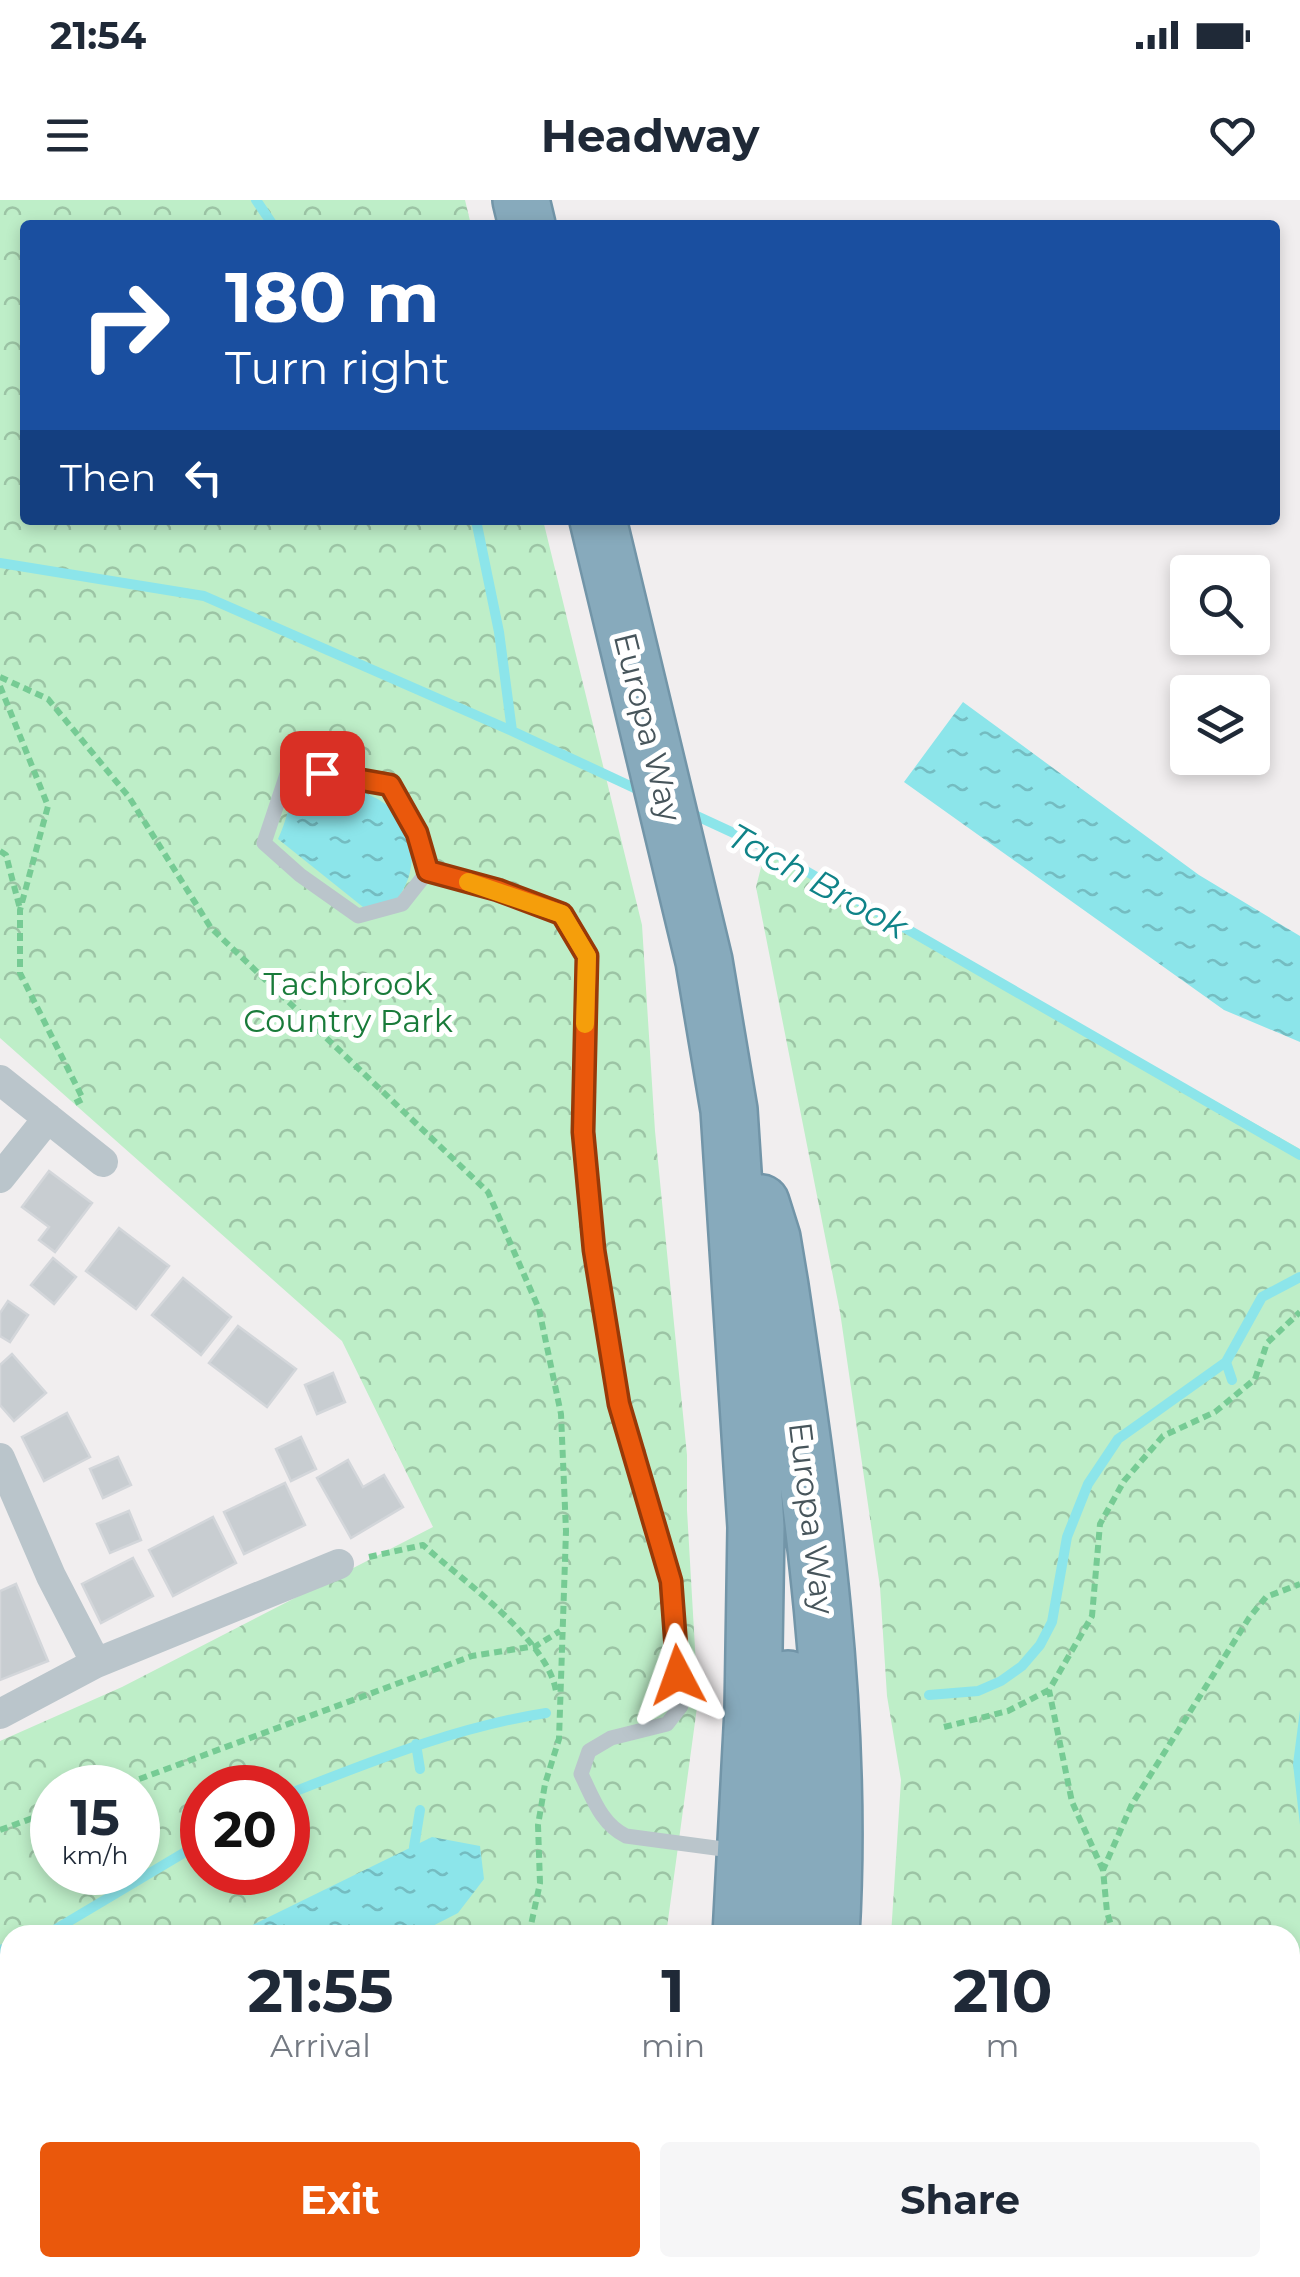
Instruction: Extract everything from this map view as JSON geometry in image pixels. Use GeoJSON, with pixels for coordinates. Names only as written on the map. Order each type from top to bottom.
{"type":"FeatureCollection","features":[{"type":"Feature","properties":{"kind":"highway","name":"Europa Way"},"geometry":{"type":"LineString","coordinates":[[599,525],[704,961],[730,1110],[756,1526],[753,1710],[741,1925]]}},
{"type":"Feature","properties":{"kind":"highway","name":"Europa Way"},"geometry":{"type":"LineString","coordinates":[[730,1110],[772,1238],[824,1600],[833,1766],[831,1925]]}},
{"type":"Feature","properties":{"kind":"highway"},"geometry":{"type":"LineString","coordinates":[[780,1286],[778,1468],[789,1699],[788,1925]]}},
{"type":"Feature","properties":{"kind":"street"},"geometry":{"type":"LineString","coordinates":[[0,1080],[102,1162]]}},
{"type":"Feature","properties":{"kind":"street"},"geometry":{"type":"LineString","coordinates":[[0,1178],[48,1118]]}},
{"type":"Feature","properties":{"kind":"street"},"geometry":{"type":"LineString","coordinates":[[0,1458],[51,1576],[96,1663]]}},
{"type":"Feature","properties":{"kind":"street"},"geometry":{"type":"LineString","coordinates":[[0,1714],[96,1663],[339,1564]]}},
{"type":"Feature","properties":{"kind":"lane"},"geometry":{"type":"LineString","coordinates":[[289,768],[390,785],[417,833],[428,871],[402,904],[358,916],[300,875],[264,842],[289,768]]}},
{"type":"Feature","properties":{"kind":"lane"},"geometry":{"type":"LineString","coordinates":[[428,871],[498,890],[562,914],[587,956],[583,1132],[594,1250],[619,1404],[671,1581],[680,1706],[666,1724],[611,1738],[590,1751],[581,1774],[604,1820],[626,1836],[745,1852]]}},
{"type":"Feature","properties":{"kind":"path"},"geometry":{"type":"LineString","coordinates":[[0,677],[48,699],[129,797],[211,928],[488,1192],[540,1308],[561,1414],[566,1531],[559,1740],[538,1824],[540,1883],[531,1925]]}},
{"type":"Feature","properties":{"kind":"path"},"geometry":{"type":"LineString","coordinates":[[0,686],[48,806],[20,910]]}},
{"type":"Feature","properties":{"kind":"path"},"geometry":{"type":"LineString","coordinates":[[0,852],[6,856],[20,910],[20,973],[82,1099],[48,1118]]}},
{"type":"Feature","properties":{"kind":"path"},"geometry":{"type":"LineString","coordinates":[[944,1728],[1008,1711],[1049,1690],[1092,1616],[1100,1524],[1124,1481],[1163,1436],[1215,1412],[1254,1379],[1267,1342],[1300,1312]]}},
{"type":"Feature","properties":{"kind":"path"},"geometry":{"type":"LineString","coordinates":[[339,1564],[423,1545],[536,1646],[553,1671],[558,1702]]}},
{"type":"Feature","properties":{"kind":"path"},"geometry":{"type":"LineString","coordinates":[[1104,1870],[1132,1804],[1249,1618],[1266,1596],[1300,1584]]}},
{"type":"Feature","properties":{"kind":"path"},"geometry":{"type":"LineString","coordinates":[[160,1771],[472,1656],[536,1646],[562,1630]]}},
{"type":"Feature","properties":{"kind":"path"},"geometry":{"type":"LineString","coordinates":[[1049,1690],[1072,1802],[1104,1870],[1111,1925]]}},
{"type":"Feature","properties":{"kind":"path"},"geometry":{"type":"LineString","coordinates":[[0,1830],[30,1818]]}},
{"type":"Feature","properties":{"kind":"green space","name":"Tachbrook Country Park"},"geometry":{"type":"Polygon","coordinates":[[[0,200],[465,200],[470,220],[20,220],[20,525],[544,525],[642,925],[655,1131],[687,1455],[698,1700],[667,1925],[0,1925],[0,1741],[122,1687],[433,1527],[342,1341],[0,1038],[0,200]]]}},
{"type":"Feature","properties":{"kind":"green space"},"geometry":{"type":"Polygon","coordinates":[[[766,848],[1300,1149],[1300,1925],[892,1925],[901,1780],[887,1696],[880,1587],[840,1312],[756,887],[766,848]]]}},
{"type":"Feature","properties":{"kind":"water"},"geometry":{"type":"Polygon","coordinates":[[[963,702],[1199,875],[1300,936],[1300,1042],[1224,1010],[904,782],[963,702]]]}},
{"type":"Feature","properties":{"kind":"water"},"geometry":{"type":"Polygon","coordinates":[[[321,778],[381,801],[404,821],[410,835],[411,867],[394,903],[363,907],[278,839],[301,780],[321,778]]]}},
{"type":"Feature","properties":{"kind":"water"},"geometry":{"type":"Polygon","coordinates":[[[1300,1710],[1300,1825],[1293,1764],[1300,1710]]]}},
{"type":"Feature","properties":{"kind":"water"},"geometry":{"type":"Polygon","coordinates":[[[432,1837],[480,1846],[484,1879],[458,1913],[435,1925],[252,1925],[432,1837]]]}},
{"type":"Feature","properties":{"kind":"building"},"geometry":{"type":"Polygon","coordinates":[[[49,1171],[92,1203],[55,1252],[39,1240],[49,1227],[22,1207],[49,1171]]]}},
{"type":"Feature","properties":{"kind":"building"},"geometry":{"type":"Polygon","coordinates":[[[119,1228],[169,1266],[136,1309],[86,1271],[119,1228]]]}},
{"type":"Feature","properties":{"kind":"building"},"geometry":{"type":"Polygon","coordinates":[[[53,1258],[76,1277],[54,1304],[31,1285],[53,1258]]]}},
{"type":"Feature","properties":{"kind":"building"},"geometry":{"type":"Polygon","coordinates":[[[183,1278],[231,1317],[201,1355],[152,1315],[183,1278]]]}},
{"type":"Feature","properties":{"kind":"building"},"geometry":{"type":"Polygon","coordinates":[[[8,1301],[28,1315],[10,1342],[0,1336],[0,1313],[8,1301]]]}},
{"type":"Feature","properties":{"kind":"building"},"geometry":{"type":"Polygon","coordinates":[[[238,1326],[296,1369],[267,1407],[209,1363],[238,1326]]]}},
{"type":"Feature","properties":{"kind":"building"},"geometry":{"type":"Polygon","coordinates":[[[12,1354],[46,1393],[14,1421],[0,1405],[0,1365],[12,1354]]]}},
{"type":"Feature","properties":{"kind":"building"},"geometry":{"type":"Polygon","coordinates":[[[333,1373],[345,1402],[317,1414],[305,1385],[333,1373]]]}},
{"type":"Feature","properties":{"kind":"building"},"geometry":{"type":"Polygon","coordinates":[[[67,1413],[90,1457],[44,1481],[22,1437],[67,1413]]]}},
{"type":"Feature","properties":{"kind":"building"},"geometry":{"type":"Polygon","coordinates":[[[301,1437],[316,1469],[291,1481],[276,1449],[301,1437]]]}},
{"type":"Feature","properties":{"kind":"building"},"geometry":{"type":"Polygon","coordinates":[[[118,1457],[131,1485],[103,1498],[90,1469],[118,1457]]]}},
{"type":"Feature","properties":{"kind":"building"},"geometry":{"type":"Polygon","coordinates":[[[348,1460],[363,1487],[384,1475],[403,1507],[351,1538],[317,1478],[348,1460]]]}},
{"type":"Feature","properties":{"kind":"building"},"geometry":{"type":"Polygon","coordinates":[[[285,1483],[305,1525],[244,1554],[224,1512],[285,1483]]]}},
{"type":"Feature","properties":{"kind":"building"},"geometry":{"type":"Polygon","coordinates":[[[129,1511],[141,1540],[110,1553],[97,1524],[129,1511]]]}},
{"type":"Feature","properties":{"kind":"building"},"geometry":{"type":"Polygon","coordinates":[[[213,1517],[236,1563],[173,1596],[149,1550],[213,1517]]]}},
{"type":"Feature","properties":{"kind":"building"},"geometry":{"type":"Polygon","coordinates":[[[133,1558],[153,1596],[101,1623],[82,1584],[133,1558]]]}},
{"type":"Feature","properties":{"kind":"building"},"geometry":{"type":"Polygon","coordinates":[[[16,1584],[48,1661],[0,1680],[0,1591],[16,1584]]]}},
{"type":"Feature","properties":{"kind":"waterway","name":"Tach Brook"},"geometry":{"type":"LineString","coordinates":[[256,200],[270,220]]}},
{"type":"Feature","properties":{"kind":"waterway","name":"Tach Brook"},"geometry":{"type":"LineString","coordinates":[[477,525],[499,632],[512,731],[643,792]]}},
{"type":"Feature","properties":{"kind":"waterway"},"geometry":{"type":"LineString","coordinates":[[0,563],[204,596],[512,731]]}},
{"type":"Feature","properties":{"kind":"waterway","name":"Tach Brook"},"geometry":{"type":"LineString","coordinates":[[686,811],[766,848],[1300,1155]]}},
{"type":"Feature","properties":{"kind":"waterway"},"geometry":{"type":"LineString","coordinates":[[929,1695],[978,1691],[1022,1666],[1040,1645],[1052,1622],[1067,1537],[1088,1484],[1118,1439],[1226,1362],[1262,1297],[1300,1277]]}},
{"type":"Feature","properties":{"kind":"waterway"},"geometry":{"type":"LineString","coordinates":[[1226,1362],[1232,1380]]}},
{"type":"Feature","properties":{"kind":"waterway"},"geometry":{"type":"LineString","coordinates":[[310,1786],[447,1736],[546,1713]]}},
{"type":"Feature","properties":{"kind":"waterway"},"geometry":{"type":"LineString","coordinates":[[416,1744],[420,1769]]}},
{"type":"Feature","properties":{"kind":"waterway"},"geometry":{"type":"LineString","coordinates":[[414,1847],[420,1810]]}},
{"type":"Feature","properties":{"kind":"waterway"},"geometry":{"type":"LineString","coordinates":[[63,1925],[180,1855]]}},
{"type":"Feature","properties":{"kind":"slow traffic"},"geometry":{"type":"LineString","coordinates":[[468,882],[562,914],[587,956],[585,1024]]}},
{"type":"Feature","properties":{"kind":"route"},"geometry":{"type":"LineString","coordinates":[[322,773],[390,785],[417,833],[428,871],[498,890],[562,914],[587,956],[583,1132],[594,1250],[619,1404],[671,1581],[678,1675]]}}]}
